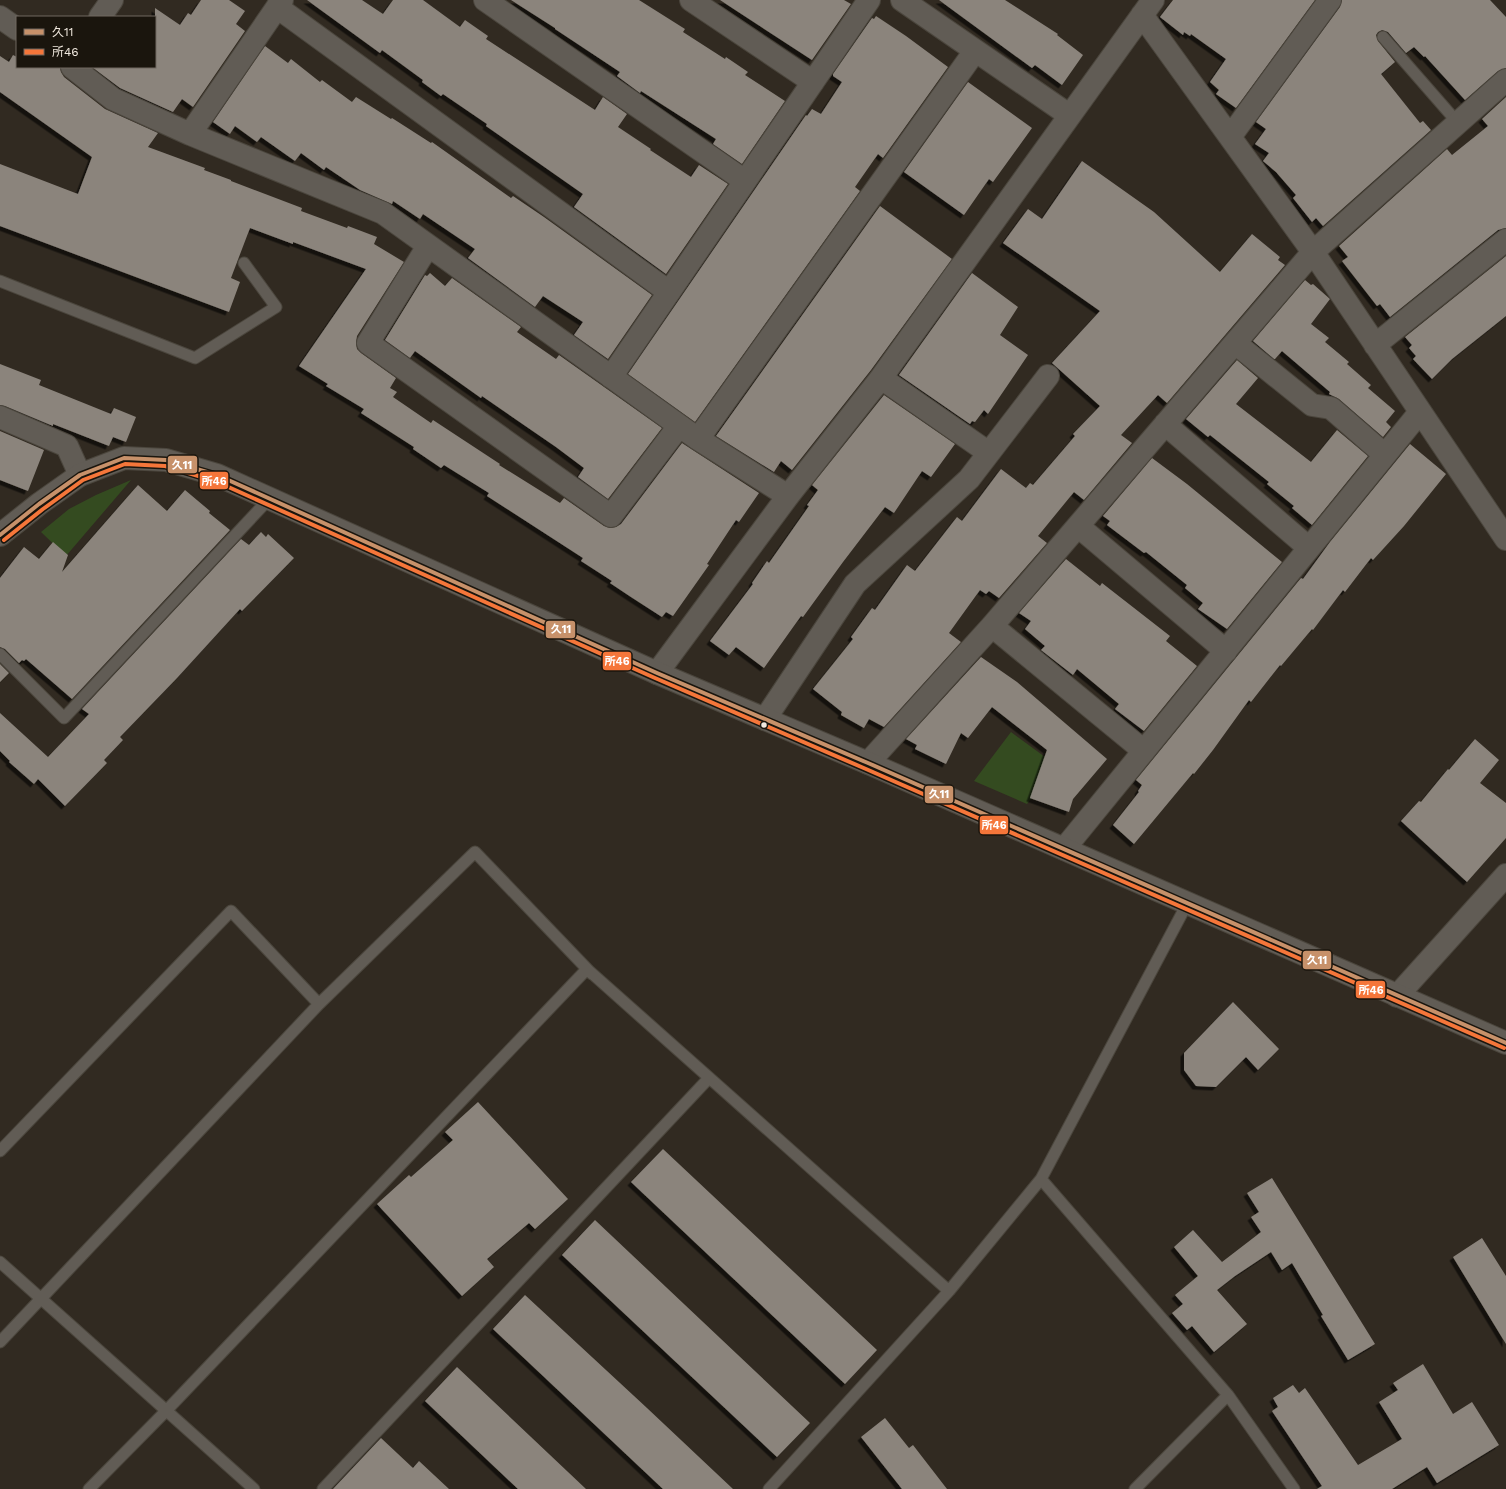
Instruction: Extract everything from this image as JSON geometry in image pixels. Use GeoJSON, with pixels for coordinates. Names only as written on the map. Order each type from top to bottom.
{"type":"FeatureCollection","features":[{"type":"Feature","properties":{"kind":"street"},"geometry":{"type":"LineString","coordinates":[[101,16],[112,0]]}},
{"type":"Feature","properties":{"kind":"street"},"geometry":{"type":"LineString","coordinates":[[485,0],[745,182]]}},
{"type":"Feature","properties":{"kind":"street"},"geometry":{"type":"LineString","coordinates":[[691,0],[813,82]]}},
{"type":"Feature","properties":{"kind":"street"},"geometry":{"type":"LineString","coordinates":[[611,377],[869,0]]}},
{"type":"Feature","properties":{"kind":"street"},"geometry":{"type":"LineString","coordinates":[[902,0],[1069,115]]}},
{"type":"Feature","properties":{"kind":"street"},"geometry":{"type":"LineString","coordinates":[[1230,137],[1330,0]]}},
{"type":"Feature","properties":{"kind":"street"},"geometry":{"type":"LineString","coordinates":[[190,134],[280,4],[669,292]]}},
{"type":"Feature","properties":{"kind":"street"},"geometry":{"type":"LineString","coordinates":[[657,673],[788,496],[881,378],[1148,7],[1230,137],[1313,252],[1506,539]]}},
{"type":"Feature","properties":{"kind":"street"},"geometry":{"type":"LineString","coordinates":[[0,17],[16,27]]}},
{"type":"Feature","properties":{"kind":"street"},"geometry":{"type":"LineString","coordinates":[[698,439],[975,51]]}},
{"type":"Feature","properties":{"kind":"street"},"geometry":{"type":"LineString","coordinates":[[73,68],[113,98],[190,134],[383,213],[679,426],[788,496]]}},
{"type":"Feature","properties":{"kind":"street"},"geometry":{"type":"LineString","coordinates":[[868,763],[992,626],[1313,252],[1506,80]]}},
{"type":"Feature","properties":{"kind":"street"},"geometry":{"type":"LineString","coordinates":[[1375,345],[1506,240]]}},
{"type":"Feature","properties":{"kind":"street"},"geometry":{"type":"LineString","coordinates":[[428,246],[368,343],[393,361],[611,516],[679,426]]}},
{"type":"Feature","properties":{"kind":"street"},"geometry":{"type":"LineString","coordinates":[[1235,343],[1312,404],[1331,408],[1385,454]]}},
{"type":"Feature","properties":{"kind":"street"},"geometry":{"type":"LineString","coordinates":[[766,719],[855,584],[969,479],[1048,376]]}},
{"type":"Feature","properties":{"kind":"street"},"geometry":{"type":"LineString","coordinates":[[881,378],[989,453]]}},
{"type":"Feature","properties":{"kind":"street"},"geometry":{"type":"LineString","coordinates":[[1064,849],[1420,412]]}},
{"type":"Feature","properties":{"kind":"street"},"geometry":{"type":"LineString","coordinates":[[0,417],[68,446],[80,475]]}},
{"type":"Feature","properties":{"kind":"street"},"geometry":{"type":"LineString","coordinates":[[1165,424],[1309,548]]}},
{"type":"Feature","properties":{"kind":"street"},"geometry":{"type":"LineString","coordinates":[[0,535],[39,504],[80,475],[124,458],[166,460],[217,475],[657,673],[868,763],[1186,904],[1506,1043]]}},
{"type":"Feature","properties":{"kind":"street"},"geometry":{"type":"LineString","coordinates":[[1078,526],[1226,650]]}},
{"type":"Feature","properties":{"kind":"street"},"geometry":{"type":"LineString","coordinates":[[992,626],[1144,751]]}},
{"type":"Feature","properties":{"kind":"street"},"geometry":{"type":"LineString","coordinates":[[1397,996],[1506,875]]}},
{"type":"Feature","properties":{"kind":"lane"},"geometry":{"type":"LineString","coordinates":[[1383,37],[1458,123]]}},
{"type":"Feature","properties":{"kind":"lane"},"geometry":{"type":"LineString","coordinates":[[0,281],[195,358],[276,307],[244,263]]}},
{"type":"Feature","properties":{"kind":"lane"},"geometry":{"type":"LineString","coordinates":[[0,654],[64,718],[269,499]]}},
{"type":"Feature","properties":{"kind":"lane"},"geometry":{"type":"LineString","coordinates":[[0,1342],[319,1004],[475,852],[594,976]]}},
{"type":"Feature","properties":{"kind":"lane"},"geometry":{"type":"LineString","coordinates":[[768,1489],[949,1292],[1042,1179],[1186,904]]}},
{"type":"Feature","properties":{"kind":"lane"},"geometry":{"type":"LineString","coordinates":[[0,1151],[230,911],[319,1004]]}},
{"type":"Feature","properties":{"kind":"lane"},"geometry":{"type":"LineString","coordinates":[[89,1489],[166,1412],[587,969],[949,1292]]}},
{"type":"Feature","properties":{"kind":"lane"},"geometry":{"type":"LineString","coordinates":[[322,1489],[709,1078]]}},
{"type":"Feature","properties":{"kind":"lane"},"geometry":{"type":"LineString","coordinates":[[1042,1179],[1228,1395],[1294,1489]]}},
{"type":"Feature","properties":{"kind":"lane"},"geometry":{"type":"LineString","coordinates":[[0,1262],[42,1298],[166,1412],[254,1489]]}},
{"type":"Feature","properties":{"kind":"lane"},"geometry":{"type":"LineString","coordinates":[[1135,1489],[1228,1395]]}},
{"type":"Feature","properties":{"kind":"green space"},"geometry":{"type":"Polygon","coordinates":[[[131,480],[66,556],[41,532],[69,509],[96,495],[131,480]]]}},
{"type":"Feature","properties":{"kind":"green space"},"geometry":{"type":"Polygon","coordinates":[[[1011,732],[1056,765],[1027,804],[974,781],[1011,732]]]}},
{"type":"Feature","properties":{"kind":"building"},"geometry":{"type":"Polygon","coordinates":[[[201,0],[229,0],[245,11],[236,24],[245,31],[193,107],[182,99],[173,112],[120,88],[93,68],[156,68],[155,8],[180,25],[188,13],[191,15],[201,0]]]}},
{"type":"Feature","properties":{"kind":"building"},"geometry":{"type":"Polygon","coordinates":[[[307,0],[362,0],[383,14],[393,0],[423,0],[460,27],[465,20],[488,36],[486,39],[595,110],[603,97],[627,114],[618,127],[691,177],[699,165],[728,184],[666,274],[574,207],[583,194],[486,126],[487,124],[443,94],[441,96],[422,82],[423,80],[382,50],[380,53],[307,0]]]}},
{"type":"Feature","properties":{"kind":"building"},"geometry":{"type":"Polygon","coordinates":[[[511,0],[639,0],[685,29],[683,32],[725,59],[726,57],[748,72],[745,75],[785,101],[742,164],[713,144],[716,139],[641,91],[640,93],[617,76],[620,72],[511,0]]]}},
{"type":"Feature","properties":{"kind":"building"},"geometry":{"type":"Polygon","coordinates":[[[720,0],[844,0],[851,4],[812,60],[720,0]]]}},
{"type":"Feature","properties":{"kind":"building"},"geometry":{"type":"Polygon","coordinates":[[[939,0],[1005,0],[1058,34],[1057,35],[1083,55],[1062,85],[1035,65],[1032,68],[939,0]]]}},
{"type":"Feature","properties":{"kind":"building"},"geometry":{"type":"Polygon","coordinates":[[[1173,0],[1315,0],[1236,108],[1216,94],[1219,90],[1210,82],[1226,59],[1191,34],[1190,36],[1184,32],[1183,35],[1160,17],[1173,0]]]}},
{"type":"Feature","properties":{"kind":"building"},"geometry":{"type":"Polygon","coordinates":[[[1342,0],[1490,0],[1506,17],[1506,68],[1498,71],[1465,100],[1425,56],[1424,57],[1414,47],[1406,53],[1388,32],[1382,30],[1378,32],[1376,35],[1378,41],[1395,62],[1381,74],[1420,123],[1423,121],[1431,130],[1323,226],[1316,218],[1312,222],[1293,198],[1296,195],[1276,172],[1263,161],[1269,153],[1255,144],[1266,129],[1256,122],[1340,7],[1342,0]]]}},
{"type":"Feature","properties":{"kind":"building"},"geometry":{"type":"Polygon","coordinates":[[[876,16],[948,67],[883,158],[878,154],[855,187],[860,191],[695,422],[628,374],[806,115],[807,116],[812,109],[821,114],[842,82],[833,76],[833,74],[872,18],[874,19],[876,16]]]}},
{"type":"Feature","properties":{"kind":"building"},"geometry":{"type":"Polygon","coordinates":[[[265,46],[288,63],[291,59],[320,82],[322,80],[352,102],[356,97],[431,143],[432,142],[511,198],[513,196],[544,217],[652,295],[608,359],[574,335],[583,322],[543,296],[535,307],[468,258],[475,249],[423,214],[420,219],[393,201],[392,204],[360,190],[326,167],[324,170],[301,153],[295,161],[261,137],[257,142],[235,126],[230,134],[213,122],[265,46]]]}},
{"type":"Feature","properties":{"kind":"building"},"geometry":{"type":"Polygon","coordinates":[[[13,55],[16,56],[16,68],[60,68],[64,77],[105,109],[158,133],[148,147],[205,168],[204,170],[302,208],[301,211],[377,237],[374,244],[404,262],[357,336],[357,349],[396,378],[390,388],[397,392],[393,397],[431,423],[433,420],[500,464],[499,465],[560,503],[564,498],[604,526],[610,528],[616,527],[621,524],[682,443],[759,493],[739,522],[736,520],[707,564],[709,565],[673,616],[666,612],[662,617],[610,583],[612,581],[581,561],[583,558],[487,496],[489,493],[444,465],[441,468],[413,449],[414,447],[361,413],[364,409],[326,386],[328,384],[299,366],[366,269],[250,228],[231,278],[240,282],[229,312],[0,226],[0,164],[78,194],[92,157],[0,92],[0,56],[9,62],[13,55]]]}},
{"type":"Feature","properties":{"kind":"building"},"geometry":{"type":"Polygon","coordinates":[[[968,82],[1032,128],[993,182],[989,179],[964,215],[904,172],[968,82]]]}},
{"type":"Feature","properties":{"kind":"building"},"geometry":{"type":"Polygon","coordinates":[[[1506,97],[1506,228],[1498,230],[1390,317],[1380,304],[1377,306],[1342,261],[1348,257],[1339,246],[1447,149],[1452,155],[1488,126],[1482,119],[1506,97]]]}},
{"type":"Feature","properties":{"kind":"building"},"geometry":{"type":"Polygon","coordinates":[[[1082,161],[1154,212],[1220,272],[1252,234],[1280,257],[1278,260],[1285,265],[1167,403],[1158,395],[1121,435],[1132,443],[1084,500],[1074,492],[1038,536],[1047,543],[999,598],[989,591],[986,594],[980,590],[949,633],[961,642],[884,727],[869,719],[864,728],[841,715],[842,712],[813,689],[853,639],[851,637],[872,608],[875,610],[907,565],[915,571],[957,517],[962,521],[1001,469],[1026,488],[1030,483],[1033,485],[1075,436],[1073,434],[1100,406],[1052,363],[1100,311],[1003,243],[1028,209],[1042,219],[1082,161]]]}},
{"type":"Feature","properties":{"kind":"building"},"geometry":{"type":"Polygon","coordinates":[[[880,206],[952,259],[871,370],[792,470],[781,461],[774,472],[716,436],[880,206]]]}},
{"type":"Feature","properties":{"kind":"building"},"geometry":{"type":"Polygon","coordinates":[[[1506,256],[1506,316],[1452,359],[1432,379],[1413,359],[1416,356],[1409,348],[1412,345],[1405,337],[1506,256]]]}},
{"type":"Feature","properties":{"kind":"building"},"geometry":{"type":"Polygon","coordinates":[[[430,273],[445,286],[452,278],[521,327],[517,332],[556,359],[559,355],[662,428],[608,499],[578,477],[584,468],[556,447],[482,396],[481,398],[415,351],[410,358],[385,340],[425,275],[427,276],[430,273]]]}},
{"type":"Feature","properties":{"kind":"building"},"geometry":{"type":"Polygon","coordinates":[[[972,273],[1018,307],[1000,335],[1028,355],[988,414],[984,410],[975,422],[972,421],[970,424],[899,375],[972,273]]]}},
{"type":"Feature","properties":{"kind":"building"},"geometry":{"type":"Polygon","coordinates":[[[1305,280],[1311,285],[1313,284],[1330,299],[1311,324],[1329,338],[1325,342],[1349,362],[1347,364],[1371,385],[1368,388],[1395,411],[1386,422],[1391,427],[1383,437],[1339,399],[1329,394],[1330,392],[1282,351],[1274,359],[1253,341],[1305,280]]]}},
{"type":"Feature","properties":{"kind":"building"},"geometry":{"type":"Polygon","coordinates":[[[1237,360],[1258,378],[1236,404],[1311,462],[1337,430],[1368,456],[1312,525],[1292,508],[1294,506],[1267,484],[1269,482],[1210,435],[1208,437],[1186,419],[1237,360]]]}},
{"type":"Feature","properties":{"kind":"building"},"geometry":{"type":"Polygon","coordinates":[[[0,364],[41,380],[39,385],[111,414],[114,408],[136,417],[126,442],[113,437],[109,446],[0,405],[0,364]]]}},
{"type":"Feature","properties":{"kind":"building"},"geometry":{"type":"Polygon","coordinates":[[[884,395],[955,444],[931,477],[922,471],[894,513],[885,507],[803,617],[801,616],[764,668],[736,647],[729,655],[710,641],[753,584],[752,583],[767,561],[769,563],[809,506],[807,505],[818,490],[812,485],[884,395]]]}},
{"type":"Feature","properties":{"kind":"building"},"geometry":{"type":"Polygon","coordinates":[[[0,431],[44,450],[28,491],[0,480],[0,431]]]}},
{"type":"Feature","properties":{"kind":"building"},"geometry":{"type":"Polygon","coordinates":[[[1410,444],[1446,474],[1404,526],[1373,560],[1371,558],[1345,592],[1343,590],[1313,630],[1312,629],[1281,666],[1280,665],[1251,702],[1249,700],[1194,774],[1193,773],[1134,844],[1113,825],[1139,792],[1138,791],[1142,785],[1136,780],[1301,578],[1303,579],[1330,542],[1410,444]]]}},
{"type":"Feature","properties":{"kind":"building"},"geometry":{"type":"Polygon","coordinates":[[[1152,458],[1187,484],[1282,562],[1227,629],[1198,609],[1203,603],[1185,588],[1187,585],[1146,552],[1144,553],[1107,525],[1110,521],[1103,516],[1152,458]]]}},
{"type":"Feature","properties":{"kind":"building"},"geometry":{"type":"Polygon","coordinates":[[[138,485],[167,511],[185,490],[210,511],[209,513],[230,530],[72,699],[26,659],[19,663],[5,649],[0,647],[0,578],[24,547],[39,559],[53,542],[68,555],[62,572],[138,485]]]}},
{"type":"Feature","properties":{"kind":"building"},"geometry":{"type":"Polygon","coordinates":[[[261,532],[266,537],[268,534],[294,558],[242,611],[240,609],[177,678],[120,737],[123,740],[104,760],[107,763],[65,806],[38,779],[34,784],[9,762],[10,761],[0,751],[0,713],[48,757],[89,714],[82,709],[241,539],[249,545],[261,532]]]}},
{"type":"Feature","properties":{"kind":"building"},"geometry":{"type":"Polygon","coordinates":[[[1066,559],[1100,586],[1102,583],[1170,636],[1166,641],[1197,666],[1144,731],[1115,709],[1119,704],[1077,669],[1073,675],[1041,650],[1045,646],[1025,629],[1031,621],[1019,613],[1066,559]]]}},
{"type":"Feature","properties":{"kind":"building"},"geometry":{"type":"Polygon","coordinates":[[[981,657],[1017,682],[1107,759],[1073,799],[1069,812],[1030,798],[1047,750],[992,707],[968,738],[961,733],[946,764],[915,749],[917,745],[906,739],[981,657]]]}},
{"type":"Feature","properties":{"kind":"building"},"geometry":{"type":"Polygon","coordinates":[[[0,664],[9,673],[0,682],[0,664]]]}},
{"type":"Feature","properties":{"kind":"building"},"geometry":{"type":"Polygon","coordinates":[[[1475,739],[1499,760],[1480,783],[1506,803],[1506,838],[1467,882],[1401,821],[1419,801],[1421,802],[1475,739]]]}},
{"type":"Feature","properties":{"kind":"building"},"geometry":{"type":"Polygon","coordinates":[[[1233,1002],[1279,1049],[1258,1070],[1246,1057],[1216,1087],[1196,1086],[1184,1070],[1184,1053],[1233,1002]]]}},
{"type":"Feature","properties":{"kind":"building"},"geometry":{"type":"Polygon","coordinates":[[[478,1102],[568,1199],[535,1229],[529,1223],[487,1259],[494,1267],[462,1296],[377,1204],[409,1175],[411,1177],[453,1140],[445,1132],[478,1102]]]}},
{"type":"Feature","properties":{"kind":"building"},"geometry":{"type":"Polygon","coordinates":[[[663,1149],[877,1350],[845,1384],[631,1182],[663,1149]]]}},
{"type":"Feature","properties":{"kind":"building"},"geometry":{"type":"Polygon","coordinates":[[[1272,1178],[1375,1344],[1348,1360],[1321,1316],[1323,1315],[1292,1263],[1282,1270],[1271,1252],[1217,1290],[1247,1324],[1214,1352],[1192,1326],[1187,1330],[1172,1313],[1183,1304],[1175,1295],[1198,1276],[1174,1247],[1193,1230],[1222,1262],[1261,1232],[1251,1217],[1259,1212],[1247,1193],[1272,1178]]]}},
{"type":"Feature","properties":{"kind":"building"},"geometry":{"type":"Polygon","coordinates":[[[595,1220],[810,1423],[777,1457],[562,1255],[595,1220]]]}},
{"type":"Feature","properties":{"kind":"building"},"geometry":{"type":"Polygon","coordinates":[[[1482,1238],[1506,1276],[1506,1344],[1453,1257],[1482,1238]]]}},
{"type":"Feature","properties":{"kind":"building"},"geometry":{"type":"Polygon","coordinates":[[[525,1295],[733,1489],[663,1489],[493,1329],[525,1295]]]}},
{"type":"Feature","properties":{"kind":"building"},"geometry":{"type":"Polygon","coordinates":[[[1423,1364],[1453,1414],[1472,1402],[1499,1445],[1437,1483],[1427,1467],[1392,1489],[1317,1489],[1322,1486],[1272,1411],[1278,1407],[1273,1398],[1293,1385],[1299,1393],[1305,1388],[1358,1465],[1402,1439],[1379,1402],[1398,1390],[1393,1383],[1423,1364]]]}},
{"type":"Feature","properties":{"kind":"building"},"geometry":{"type":"Polygon","coordinates":[[[457,1367],[586,1489],[518,1489],[425,1401],[457,1367]]]}},
{"type":"Feature","properties":{"kind":"building"},"geometry":{"type":"Polygon","coordinates":[[[885,1418],[909,1448],[913,1445],[947,1489],[902,1489],[861,1437],[885,1418]]]}},
{"type":"Feature","properties":{"kind":"building"},"geometry":{"type":"Polygon","coordinates":[[[381,1438],[413,1468],[419,1461],[449,1489],[333,1489],[381,1438]]]}},
{"type":"Feature","properties":{"kind":"transit line","name":"久11"},"geometry":{"type":"LineString","coordinates":[[0,535],[39,504],[80,475],[124,458],[166,460],[217,475],[657,673],[868,763],[1506,1043]]}},
{"type":"Feature","properties":{"kind":"transit line","name":"所46"},"geometry":{"type":"LineString","coordinates":[[4,540],[83,480],[125,464],[165,466],[215,481],[655,678],[1504,1048]]}}]}
